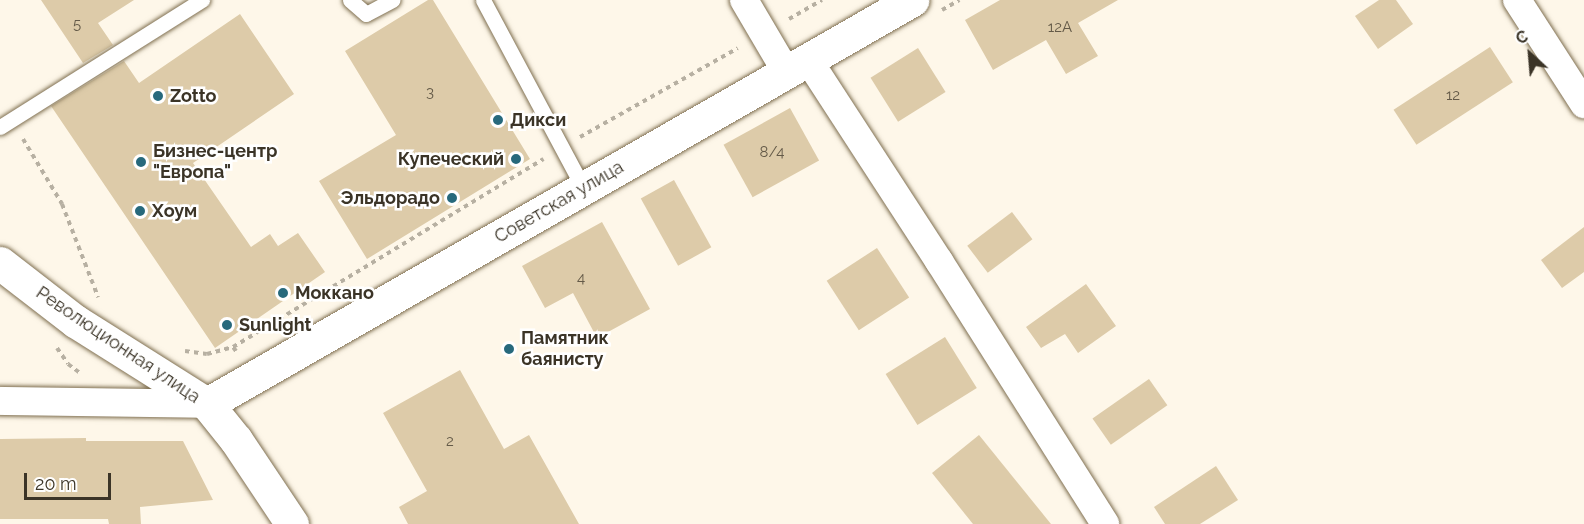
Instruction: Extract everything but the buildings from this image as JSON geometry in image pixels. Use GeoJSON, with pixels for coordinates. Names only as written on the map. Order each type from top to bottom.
{"type":"FeatureCollection","features":[{"type":"Feature","properties":{"kind":"main road","name":"Советская улица"},"geometry":{"type":"LineString","coordinates":[[207,404],[912,0]]}},
{"type":"Feature","properties":{"kind":"main road","name":"Революционная улица"},"geometry":{"type":"LineString","coordinates":[[0,263],[75,321],[207,404],[236,440],[292,524]]}},
{"type":"Feature","properties":{"kind":"street"},"geometry":{"type":"LineString","coordinates":[[744,0],[798,67],[939,261],[1105,524]]}},
{"type":"Feature","properties":{"kind":"street"},"geometry":{"type":"LineString","coordinates":[[1517,0],[1584,104]]}},
{"type":"Feature","properties":{"kind":"street"},"geometry":{"type":"LineString","coordinates":[[0,401],[207,404]]}},
{"type":"Feature","properties":{"kind":"lane"},"geometry":{"type":"LineString","coordinates":[[6,124],[202,0]]}},
{"type":"Feature","properties":{"kind":"lane"},"geometry":{"type":"LineString","coordinates":[[350,0],[366,14],[392,0]]}},
{"type":"Feature","properties":{"kind":"lane"},"geometry":{"type":"LineString","coordinates":[[483,0],[583,187]]}},
{"type":"Feature","properties":{"kind":"path"},"geometry":{"type":"LineString","coordinates":[[6,124],[62,204],[96,296],[105,302]]}},
{"type":"Feature","properties":{"kind":"path"},"geometry":{"type":"LineString","coordinates":[[176,347],[207,354],[233,347]]}},
{"type":"Feature","properties":{"kind":"place","name":"Zotto"},"geometry":{"type":"Point","coordinates":[158,96]}},
{"type":"Feature","properties":{"kind":"place","name":"Дикси"},"geometry":{"type":"Point","coordinates":[498,120]}},
{"type":"Feature","properties":{"kind":"place","name":"Купеческий"},"geometry":{"type":"Point","coordinates":[516,159]}},
{"type":"Feature","properties":{"kind":"place","name":"Бизнес-центр \"Европа\""},"geometry":{"type":"Point","coordinates":[141,162]}},
{"type":"Feature","properties":{"kind":"place","name":"Эльдорадо"},"geometry":{"type":"Point","coordinates":[452,198]}},
{"type":"Feature","properties":{"kind":"place","name":"Хоум"},"geometry":{"type":"Point","coordinates":[140,211]}},
{"type":"Feature","properties":{"kind":"place","name":"Моккано"},"geometry":{"type":"Point","coordinates":[283,293]}},
{"type":"Feature","properties":{"kind":"place","name":"Sunlight"},"geometry":{"type":"Point","coordinates":[227,325]}},
{"type":"Feature","properties":{"kind":"place","name":"Памятник баянисту"},"geometry":{"type":"Point","coordinates":[509,349]}}]}
